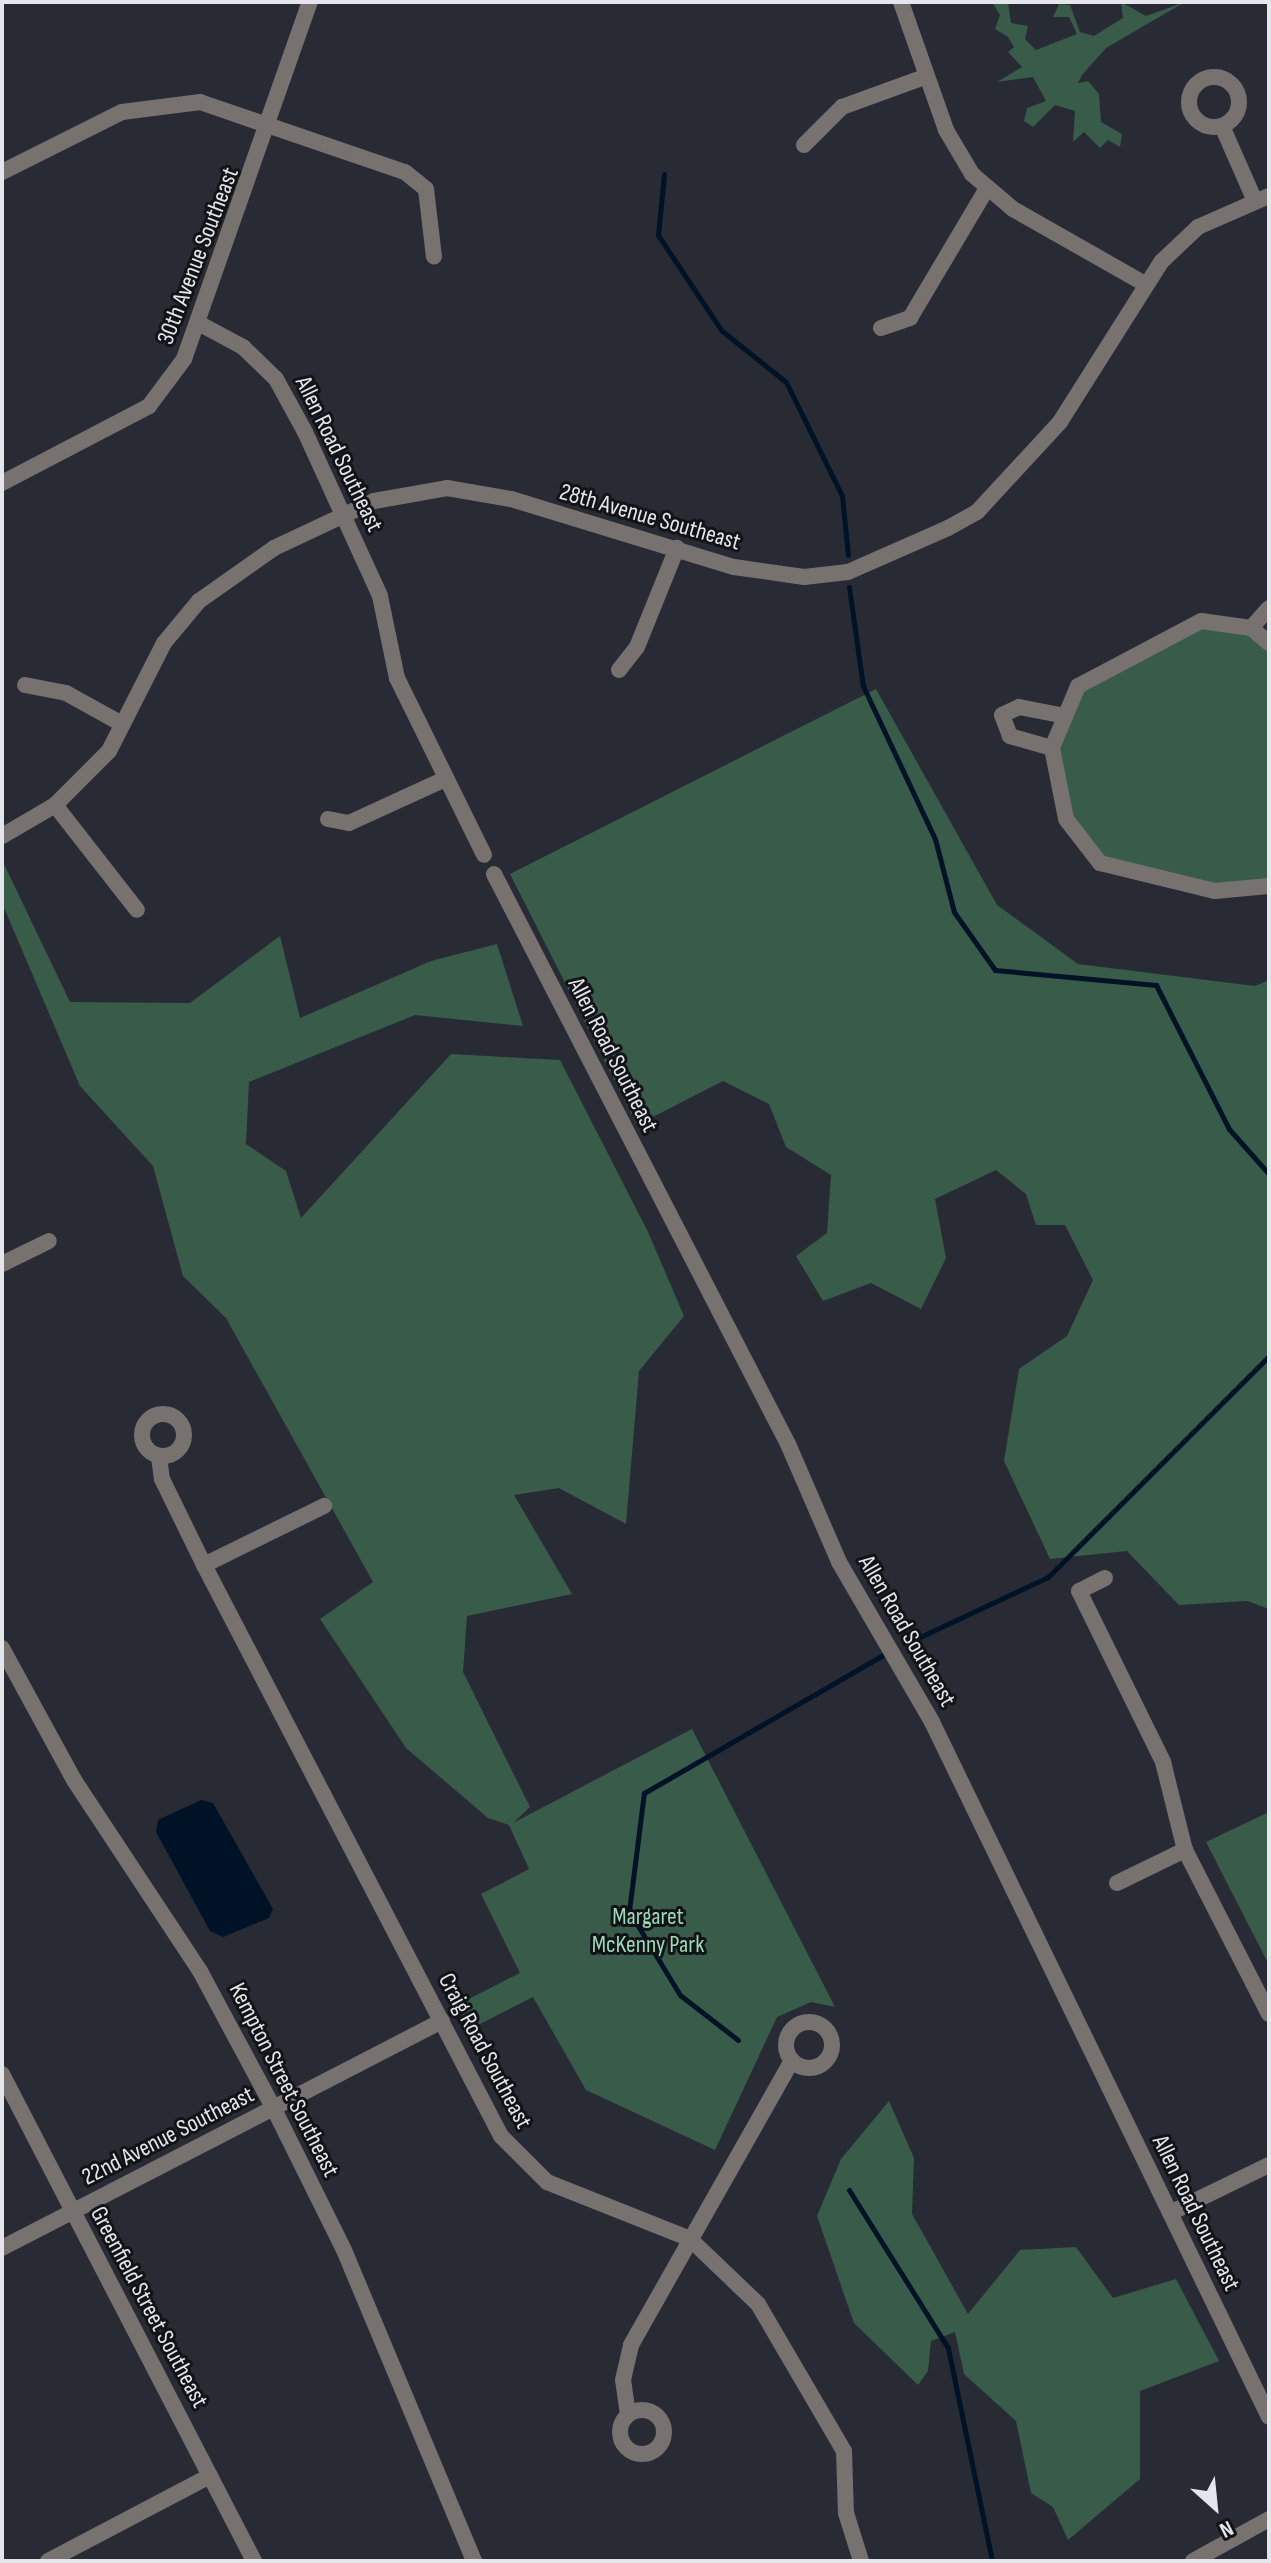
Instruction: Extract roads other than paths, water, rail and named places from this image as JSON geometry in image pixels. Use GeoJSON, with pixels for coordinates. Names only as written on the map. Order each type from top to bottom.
{"type":"FeatureCollection","features":[{"type":"Feature","properties":{"kind":"street","name":"30th Avenue Southeast"},"geometry":{"type":"LineString","coordinates":[[2,483],[149,406],[202,325],[274,122],[310,2]]}},
{"type":"Feature","properties":{"kind":"street"},"geometry":{"type":"LineString","coordinates":[[901,2],[955,150],[986,190],[1143,283]]}},
{"type":"Feature","properties":{"kind":"street"},"geometry":{"type":"LineString","coordinates":[[804,145],[842,107],[927,76]]}},
{"type":"Feature","properties":{"kind":"street"},"geometry":{"type":"LineString","coordinates":[[2,172],[143,105],[200,102],[274,122],[405,172],[426,189],[434,257]]}},
{"type":"Feature","properties":{"kind":"street"},"geometry":{"type":"LineString","coordinates":[[1222,126],[1262,198]]}},
{"type":"Feature","properties":{"kind":"street"},"geometry":{"type":"LineString","coordinates":[[881,328],[910,318],[986,190]]}},
{"type":"Feature","properties":{"kind":"street","name":"28th Avenue Southeast"},"geometry":{"type":"LineString","coordinates":[[2,836],[55,805],[109,751],[164,643],[199,601],[274,548],[344,515],[398,495],[447,488],[677,548],[734,567],[824,576],[879,561],[977,512],[1090,384],[1143,283],[1198,227],[1262,198]]}},
{"type":"Feature","properties":{"kind":"street","name":"Allen Road Southeast"},"geometry":{"type":"LineString","coordinates":[[202,325],[243,347],[276,379],[344,515],[380,596],[397,678],[484,855]]}},
{"type":"Feature","properties":{"kind":"street"},"geometry":{"type":"LineString","coordinates":[[619,670],[637,647],[677,548]]}},
{"type":"Feature","properties":{"kind":"street"},"geometry":{"type":"LineString","coordinates":[[1251,628],[1269,608]]}},
{"type":"Feature","properties":{"kind":"street"},"geometry":{"type":"LineString","coordinates":[[1269,643],[1251,628],[1201,621],[1092,675],[1060,715],[1052,748],[1066,819],[1100,863],[1215,891],[1269,886]]}},
{"type":"Feature","properties":{"kind":"street"},"geometry":{"type":"LineString","coordinates":[[25,685],[66,693],[122,724]]}},
{"type":"Feature","properties":{"kind":"street"},"geometry":{"type":"LineString","coordinates":[[1052,748],[1010,736],[1002,715],[1019,707],[1060,715]]}},
{"type":"Feature","properties":{"kind":"street"},"geometry":{"type":"LineString","coordinates":[[328,819],[349,823],[445,779]]}},
{"type":"Feature","properties":{"kind":"street"},"geometry":{"type":"LineString","coordinates":[[55,805],[137,910]]}},
{"type":"Feature","properties":{"kind":"street","name":"Allen Road Southeast"},"geometry":{"type":"LineString","coordinates":[[494,874],[788,1444],[839,1562],[932,1722],[1269,2417]]}},
{"type":"Feature","properties":{"kind":"street"},"geometry":{"type":"LineString","coordinates":[[2,1264],[49,1241]]}},
{"type":"Feature","properties":{"kind":"street","name":"Craig Road Southeast"},"geometry":{"type":"LineString","coordinates":[[159,1456],[162,1479],[204,1565],[501,2136],[530,2169],[567,2192],[690,2239],[758,2304],[839,2438],[847,2466],[846,2513],[861,2561]]}},
{"type":"Feature","properties":{"kind":"street"},"geometry":{"type":"LineString","coordinates":[[204,1565],[324,1506]]}},
{"type":"Feature","properties":{"kind":"street"},"geometry":{"type":"LineString","coordinates":[[1105,1578],[1079,1591],[1163,1762],[1185,1850],[1269,2014]]}},
{"type":"Feature","properties":{"kind":"street","name":"Kempton Street Southeast"},"geometry":{"type":"LineString","coordinates":[[2,1648],[74,1780],[200,1971],[274,2109],[344,2250],[474,2561]]}},
{"type":"Feature","properties":{"kind":"street"},"geometry":{"type":"LineString","coordinates":[[1117,1883],[1185,1850]]}},
{"type":"Feature","properties":{"kind":"street","name":"22nd Avenue Southeast"},"geometry":{"type":"LineString","coordinates":[[2,2248],[442,2021]]}},
{"type":"Feature","properties":{"kind":"street"},"geometry":{"type":"LineString","coordinates":[[628,2415],[623,2380],[631,2345],[792,2061]]}},
{"type":"Feature","properties":{"kind":"street","name":"Greenfield Street Southeast"},"geometry":{"type":"LineString","coordinates":[[2,2074],[254,2561]]}},
{"type":"Feature","properties":{"kind":"street"},"geometry":{"type":"LineString","coordinates":[[1170,2213],[1269,2165]]}},
{"type":"Feature","properties":{"kind":"street"},"geometry":{"type":"LineString","coordinates":[[48,2561],[210,2476]]}},
{"type":"Feature","properties":{"kind":"street"},"geometry":{"type":"LineString","coordinates":[[1193,2561],[1269,2519]]}},
{"type":"Feature","properties":{"kind":"water"},"geometry":{"type":"Polygon","coordinates":[[[201,1800],[213,1803],[273,1909],[269,1918],[223,1937],[210,1931],[156,1832],[158,1820],[201,1800]]]}},
{"type":"Feature","properties":{"kind":"waterway"},"geometry":{"type":"LineString","coordinates":[[664,174],[658,235],[721,330],[786,382],[842,496],[848,555]]}},
{"type":"Feature","properties":{"kind":"waterway"},"geometry":{"type":"LineString","coordinates":[[849,587],[863,686],[935,839],[954,912],[995,970],[1156,985],[1229,1129],[1269,1174]]}},
{"type":"Feature","properties":{"kind":"waterway"},"geometry":{"type":"LineString","coordinates":[[905,1644],[1048,1577],[1269,1356]]}},
{"type":"Feature","properties":{"kind":"waterway"},"geometry":{"type":"LineString","coordinates":[[738,2040],[680,1995],[629,1911],[644,1793],[883,1655]]}},
{"type":"Feature","properties":{"kind":"waterway"},"geometry":{"type":"LineString","coordinates":[[849,2190],[948,2348],[992,2561]]}},
{"type":"Feature","properties":{"kind":"park label","name":"Margaret McKenny Park"},"geometry":{"type":"Point","coordinates":[648,1931]}}]}
